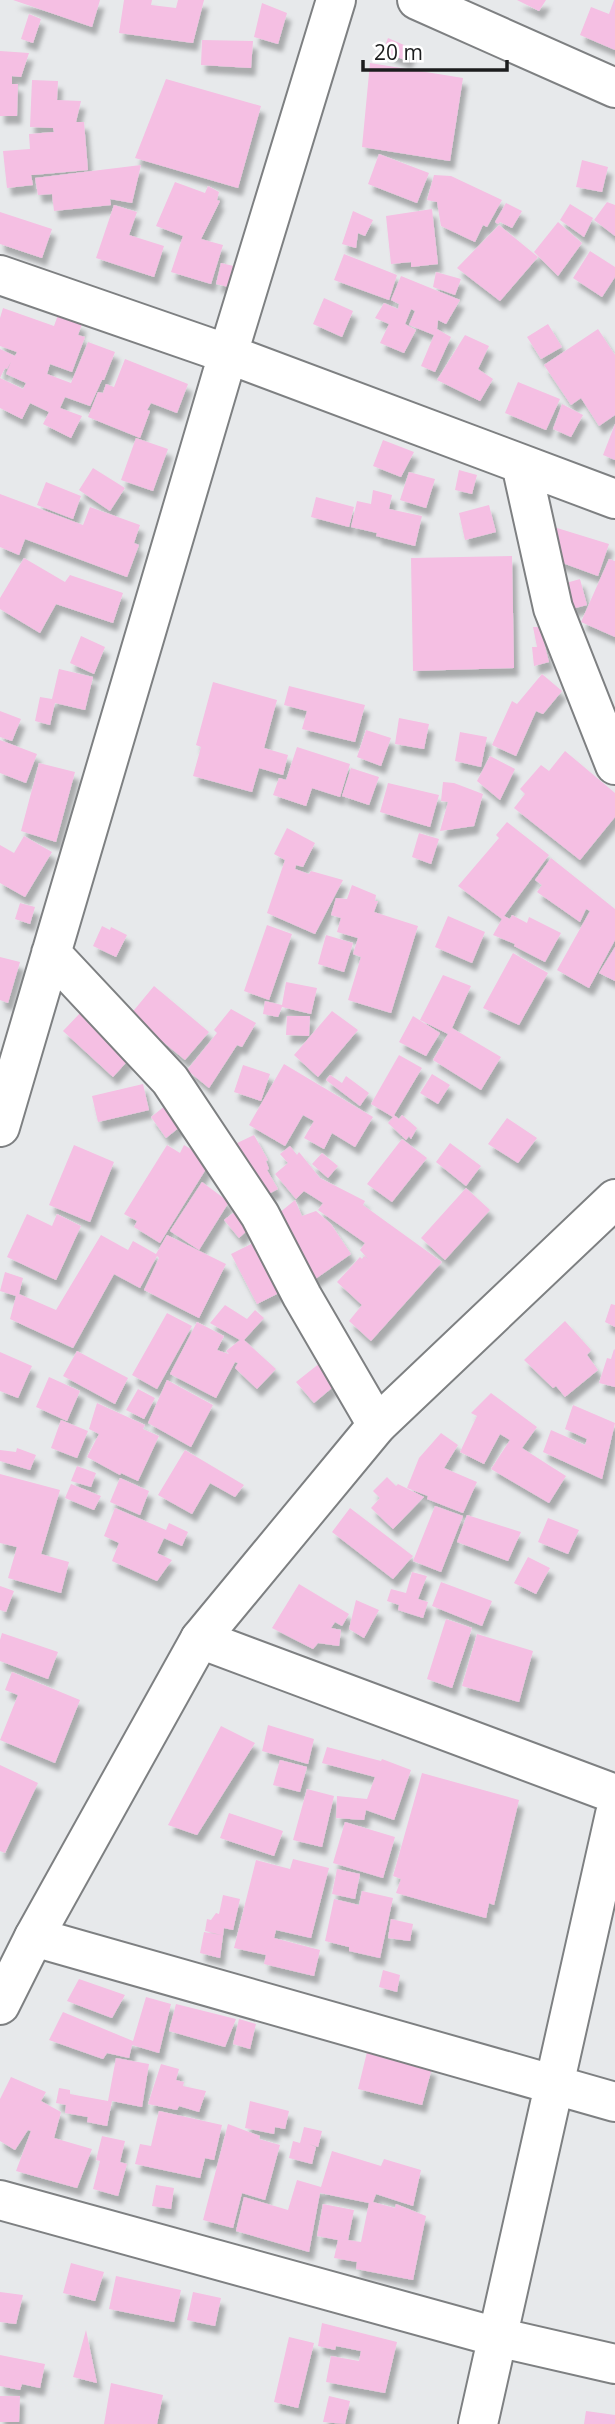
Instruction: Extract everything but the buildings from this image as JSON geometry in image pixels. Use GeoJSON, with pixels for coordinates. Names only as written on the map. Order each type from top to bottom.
{"type":"FeatureCollection","features":[{"type":"Feature","properties":{"kind":"street"},"geometry":{"type":"LineString","coordinates":[[0,1127],[336,0]]}},
{"type":"Feature","properties":{"kind":"street"},"geometry":{"type":"LineString","coordinates":[[417,0],[615,88]]}},
{"type":"Feature","properties":{"kind":"street"},"geometry":{"type":"LineString","coordinates":[[0,275],[229,354],[615,499]]}},
{"type":"Feature","properties":{"kind":"street"},"geometry":{"type":"LineString","coordinates":[[521,464],[553,608],[615,765]]}},
{"type":"Feature","properties":{"kind":"street"},"geometry":{"type":"LineString","coordinates":[[51,953],[170,1080],[260,1215],[302,1296],[377,1425]]}},
{"type":"Feature","properties":{"kind":"street"},"geometry":{"type":"LineString","coordinates":[[0,2005],[34,1937],[200,1639],[377,1425],[615,1199]]}},
{"type":"Feature","properties":{"kind":"street"},"geometry":{"type":"LineString","coordinates":[[200,1639],[615,1794]]}},
{"type":"Feature","properties":{"kind":"street"},"geometry":{"type":"LineString","coordinates":[[478,2424],[615,1814]]}},
{"type":"Feature","properties":{"kind":"street"},"geometry":{"type":"LineString","coordinates":[[34,1937],[615,2102]]}},
{"type":"Feature","properties":{"kind":"street"},"geometry":{"type":"LineString","coordinates":[[0,2200],[497,2337],[615,2364]]}}]}
